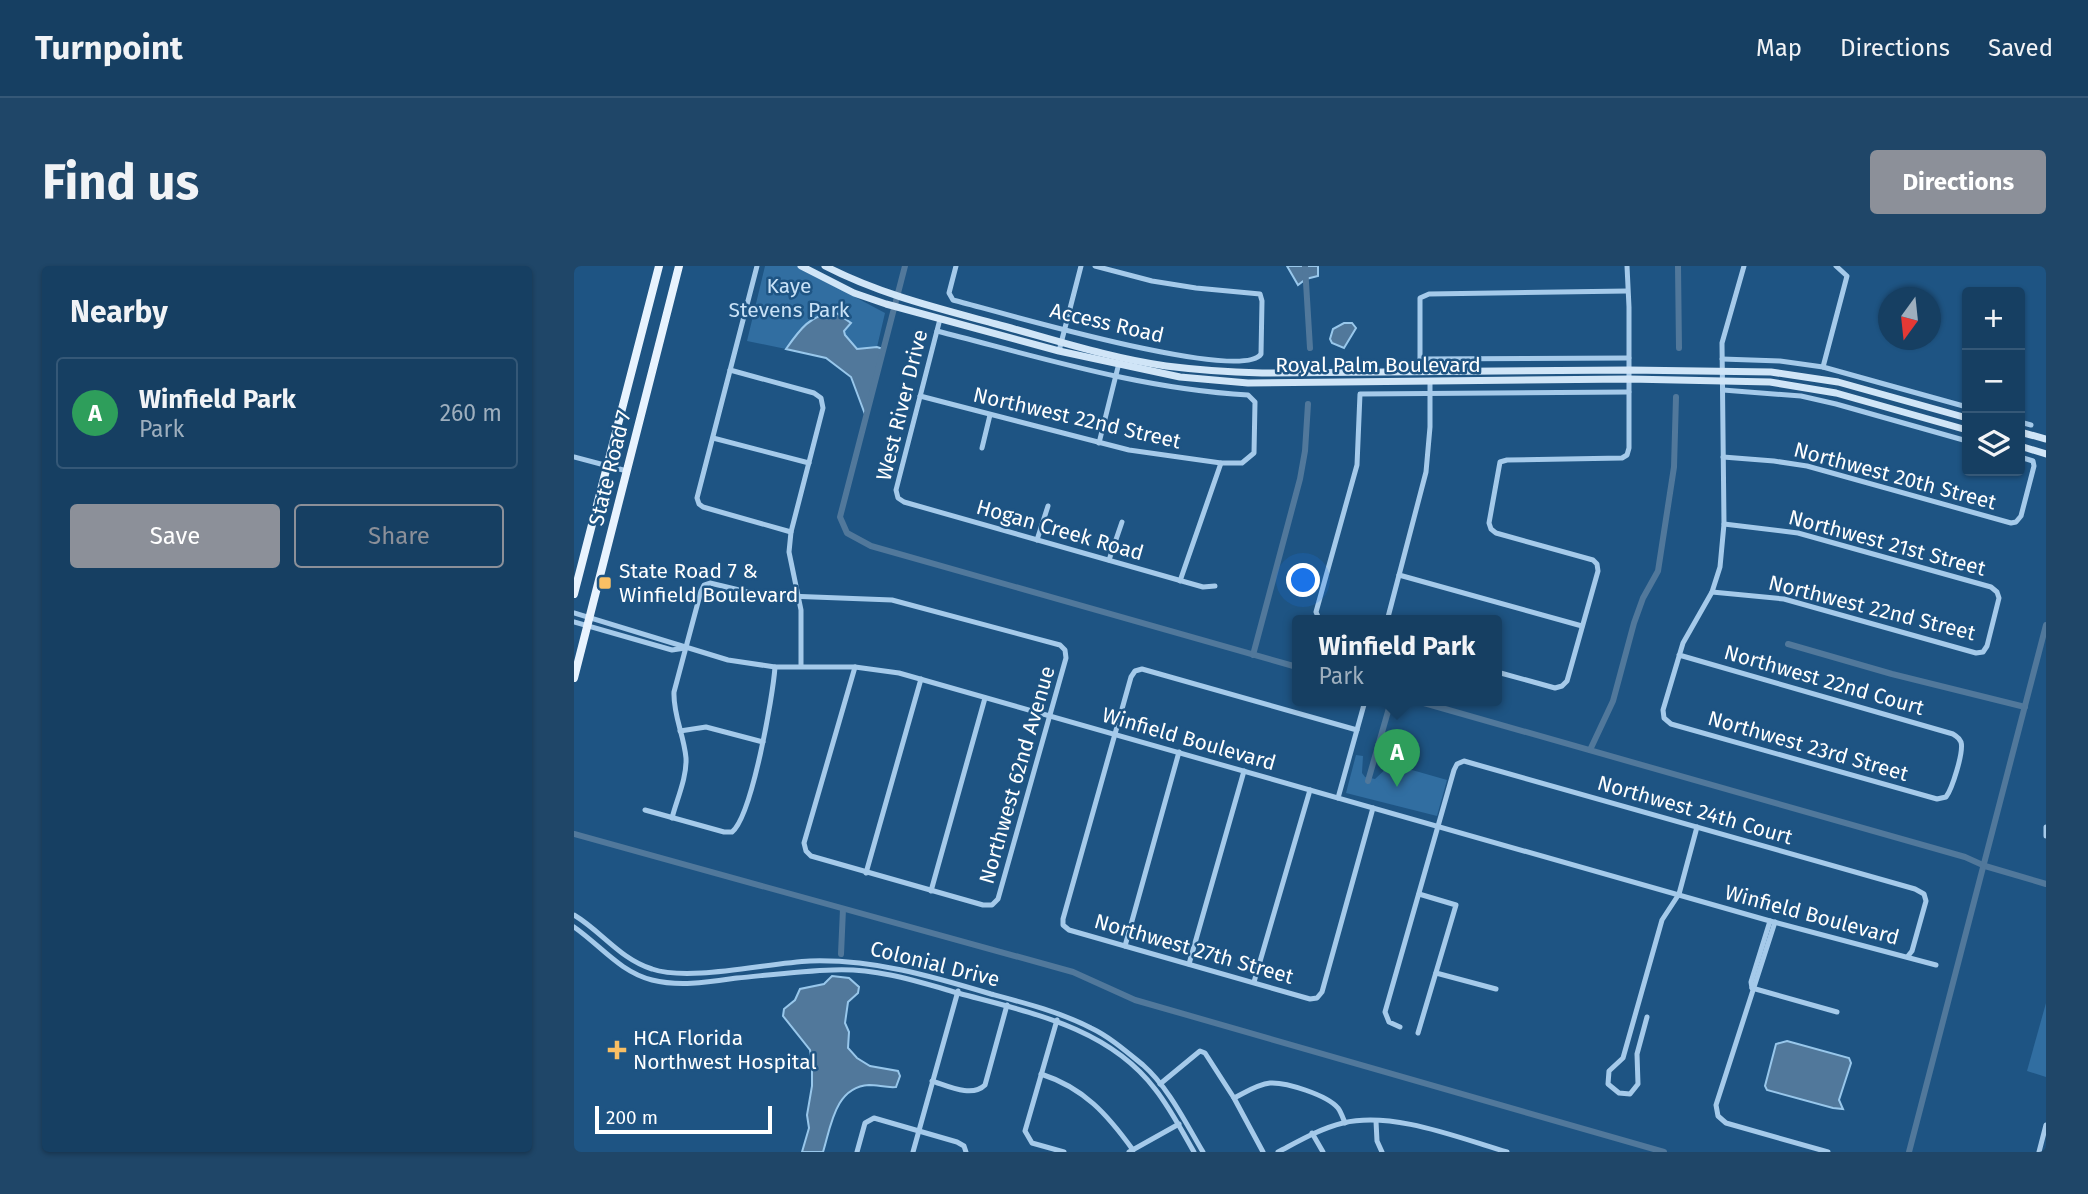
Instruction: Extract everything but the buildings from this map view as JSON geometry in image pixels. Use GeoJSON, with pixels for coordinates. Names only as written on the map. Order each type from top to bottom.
{"type":"FeatureCollection","features":[{"type":"Feature","properties":{"kind":"main road","name":"State Road 7"},"geometry":{"type":"LineString","coordinates":[[574,594],[659,266]]}},
{"type":"Feature","properties":{"kind":"main road","name":"State Road 7"},"geometry":{"type":"LineString","coordinates":[[574,678],[679,266]]}},
{"type":"Feature","properties":{"kind":"main road","name":"Royal Palm Boulevard"},"geometry":{"type":"LineString","coordinates":[[801,266],[845,289],[903,309],[1118,365],[1223,382],[1430,383],[1629,379],[1770,382],[1826,390],[1962,429]]}},
{"type":"Feature","properties":{"kind":"main road","name":"Royal Palm Boulevard"},"geometry":{"type":"LineString","coordinates":[[825,266],[889,294],[1165,366],[1223,372],[1723,370],[1807,376],[1838,382],[1962,417]]}},
{"type":"Feature","properties":{"kind":"main road"},"geometry":{"type":"LineString","coordinates":[[1408,383],[1419,376],[1420,372]]}},
{"type":"Feature","properties":{"kind":"main road"},"geometry":{"type":"LineString","coordinates":[[1430,383],[1432,379],[1446,372]]}},
{"type":"Feature","properties":{"kind":"main road"},"geometry":{"type":"LineString","coordinates":[[2025,433],[2046,439]]}},
{"type":"Feature","properties":{"kind":"main road"},"geometry":{"type":"LineString","coordinates":[[2025,448],[2046,454]]}},
{"type":"Feature","properties":{"kind":"street"},"geometry":{"type":"LineString","coordinates":[[757,266],[697,498],[703,508],[791,531]]}},
{"type":"Feature","properties":{"kind":"street","name":"Access Road"},"geometry":{"type":"LineString","coordinates":[[956,266],[949,293],[953,300],[1127,346],[1188,356],[1254,361],[1261,355],[1260,294],[1163,283],[1095,266]]}},
{"type":"Feature","properties":{"kind":"street"},"geometry":{"type":"LineString","coordinates":[[1059,351],[1081,266]]}},
{"type":"Feature","properties":{"kind":"street"},"geometry":{"type":"LineString","coordinates":[[1502,673],[1555,688],[1562,687],[1567,681],[1598,571],[1597,564],[1592,560],[1496,533],[1489,523],[1500,462],[1622,458],[1627,454],[1627,266]]}},
{"type":"Feature","properties":{"kind":"street"},"geometry":{"type":"LineString","coordinates":[[1679,655],[1688,630],[1700,615],[1712,592],[1720,567],[1724,524],[1722,343],[1744,266]]}},
{"type":"Feature","properties":{"kind":"street"},"geometry":{"type":"LineString","coordinates":[[1823,367],[1847,276],[1836,266]]}},
{"type":"Feature","properties":{"kind":"street"},"geometry":{"type":"LineString","coordinates":[[1420,372],[1420,298],[1429,293],[1627,291]]}},
{"type":"Feature","properties":{"kind":"street","name":"West River Drive"},"geometry":{"type":"LineString","coordinates":[[898,498],[896,490],[940,319]]}},
{"type":"Feature","properties":{"kind":"street"},"geometry":{"type":"LineString","coordinates":[[937,331],[1115,377]]}},
{"type":"Feature","properties":{"kind":"street"},"geometry":{"type":"LineString","coordinates":[[1100,443],[1121,356]]}},
{"type":"Feature","properties":{"kind":"street"},"geometry":{"type":"LineString","coordinates":[[1420,359],[1629,358]]}},
{"type":"Feature","properties":{"kind":"street"},"geometry":{"type":"LineString","coordinates":[[1722,359],[1780,361],[1823,367],[1962,406]]}},
{"type":"Feature","properties":{"kind":"street"},"geometry":{"type":"LineString","coordinates":[[730,370],[814,393],[821,398],[822,408],[791,531],[789,552],[799,595],[801,666]]}},
{"type":"Feature","properties":{"kind":"street","name":"Northwest 22nd Street"},"geometry":{"type":"LineString","coordinates":[[920,396],[1129,450],[1221,463],[1242,463],[1254,453],[1255,402],[1248,395],[1182,389],[1115,377]]}},
{"type":"Feature","properties":{"kind":"street"},"geometry":{"type":"LineString","coordinates":[[1389,615],[1426,472],[1430,383]]}},
{"type":"Feature","properties":{"kind":"street"},"geometry":{"type":"LineString","coordinates":[[1723,390],[1767,392],[1812,399],[1962,440]]}},
{"type":"Feature","properties":{"kind":"street"},"geometry":{"type":"LineString","coordinates":[[1317,615],[1357,465],[1360,394],[1629,392]]}},
{"type":"Feature","properties":{"kind":"street"},"geometry":{"type":"LineString","coordinates":[[982,448],[990,415]]}},
{"type":"Feature","properties":{"kind":"street"},"geometry":{"type":"LineString","coordinates":[[2025,423],[2031,425]]}},
{"type":"Feature","properties":{"kind":"street"},"geometry":{"type":"LineString","coordinates":[[713,438],[809,463]]}},
{"type":"Feature","properties":{"kind":"street"},"geometry":{"type":"LineString","coordinates":[[574,457],[627,471]]}},
{"type":"Feature","properties":{"kind":"street","name":"Northwest 20th Street"},"geometry":{"type":"LineString","coordinates":[[1723,457],[1807,466],[2011,523],[2021,516],[2034,466],[2033,461],[2025,459]]}},
{"type":"Feature","properties":{"kind":"street"},"geometry":{"type":"LineString","coordinates":[[1180,581],[1221,463]]}},
{"type":"Feature","properties":{"kind":"street","name":"Hogan Creek Road"},"geometry":{"type":"LineString","coordinates":[[898,498],[904,502],[1180,581],[1203,587],[1214,586]]}},
{"type":"Feature","properties":{"kind":"street"},"geometry":{"type":"LineString","coordinates":[[1037,540],[1048,506]]}},
{"type":"Feature","properties":{"kind":"street"},"geometry":{"type":"LineString","coordinates":[[1109,560],[1122,522]]}},
{"type":"Feature","properties":{"kind":"street","name":"Northwest 21st Street"},"geometry":{"type":"LineString","coordinates":[[1724,524],[1798,533],[1991,587],[2000,598],[1983,652]]}},
{"type":"Feature","properties":{"kind":"street"},"geometry":{"type":"LineString","coordinates":[[1399,575],[1582,626]]}},
{"type":"Feature","properties":{"kind":"street"},"geometry":{"type":"LineString","coordinates":[[672,818],[686,767],[673,705],[674,692],[704,585],[710,583],[760,595],[799,595]]}},
{"type":"Feature","properties":{"kind":"street","name":"Northwest 22nd Street"},"geometry":{"type":"LineString","coordinates":[[1712,592],[1783,599],[1976,653],[1983,652]]}},
{"type":"Feature","properties":{"kind":"street","name":"Northwest 62nd Avenue"},"geometry":{"type":"LineString","coordinates":[[799,595],[892,600],[1060,646],[1065,650],[1066,658],[998,899],[992,905],[984,905],[931,891]]}},
{"type":"Feature","properties":{"kind":"street","name":"Winfield Boulevard"},"geometry":{"type":"LineString","coordinates":[[574,612],[588,621],[672,650],[685,648],[728,660],[775,667],[855,667],[899,673],[1772,922],[1936,965]]}},
{"type":"Feature","properties":{"kind":"street","name":"Winfield Boulevard"},"geometry":{"type":"LineString","coordinates":[[574,622],[588,621]]}},
{"type":"Feature","properties":{"kind":"street","name":"Northwest 23rd Street"},"geometry":{"type":"LineString","coordinates":[[1679,655],[1663,710],[1664,718],[1671,724],[1937,799],[1946,797]]}},
{"type":"Feature","properties":{"kind":"street","name":"Northwest 22nd Court"},"geometry":{"type":"LineString","coordinates":[[1679,655],[1954,734],[1962,745],[1951,790],[1946,797]]}},
{"type":"Feature","properties":{"kind":"street"},"geometry":{"type":"LineString","coordinates":[[645,810],[732,832],[738,828],[770,717],[775,667]]}},
{"type":"Feature","properties":{"kind":"street"},"geometry":{"type":"LineString","coordinates":[[855,667],[804,843],[806,851],[811,856],[931,891],[985,698]]}},
{"type":"Feature","properties":{"kind":"street"},"geometry":{"type":"LineString","coordinates":[[1115,734],[1131,677],[1135,671],[1142,669],[1357,730]]}},
{"type":"Feature","properties":{"kind":"street"},"geometry":{"type":"LineString","coordinates":[[866,873],[921,679]]}},
{"type":"Feature","properties":{"kind":"street"},"geometry":{"type":"LineString","coordinates":[[1338,798],[1364,706]]}},
{"type":"Feature","properties":{"kind":"street"},"geometry":{"type":"LineString","coordinates":[[680,732],[706,727],[763,742]]}},
{"type":"Feature","properties":{"kind":"street","name":"Northwest 27th Street"},"geometry":{"type":"LineString","coordinates":[[1115,734],[1063,919],[1063,925],[1069,930],[1310,999],[1317,998],[1322,992],[1373,808]]}},
{"type":"Feature","properties":{"kind":"street"},"geometry":{"type":"LineString","coordinates":[[1125,946],[1179,752]]}},
{"type":"Feature","properties":{"kind":"street","name":"Northwest 24th Court"},"geometry":{"type":"LineString","coordinates":[[1438,826],[1457,764],[1464,761],[1915,889],[1924,894],[1926,901],[1908,957]]}},
{"type":"Feature","properties":{"kind":"street"},"geometry":{"type":"LineString","coordinates":[[1189,964],[1244,771]]}},
{"type":"Feature","properties":{"kind":"street"},"geometry":{"type":"LineString","coordinates":[[1254,982],[1310,790]]}},
{"type":"Feature","properties":{"kind":"street"},"geometry":{"type":"LineString","coordinates":[[1400,1027],[1389,1022],[1385,1012],[1438,826]]}},
{"type":"Feature","properties":{"kind":"street"},"geometry":{"type":"LineString","coordinates":[[1647,1017],[1637,1054],[1638,1084],[1630,1094],[1619,1093],[1608,1084],[1609,1071],[1623,1058],[1662,920],[1679,894],[1697,827]]}},
{"type":"Feature","properties":{"kind":"street"},"geometry":{"type":"LineString","coordinates":[[2046,827],[2046,836]]}},
{"type":"Feature","properties":{"kind":"street"},"geometry":{"type":"LineString","coordinates":[[1418,1033],[1455,905],[1419,894]]}},
{"type":"Feature","properties":{"kind":"street","name":"Colonial Drive"},"geometry":{"type":"LineString","coordinates":[[574,915],[619,952],[635,963],[653,970],[683,973],[834,960],[898,968],[1059,1014],[1093,1028],[1120,1047],[1160,1083],[1194,1152]]}},
{"type":"Feature","properties":{"kind":"street"},"geometry":{"type":"LineString","coordinates":[[1772,922],[1756,983],[1752,988],[1716,1105],[1718,1116],[1726,1123],[1828,1152]]}},
{"type":"Feature","properties":{"kind":"street","name":"Colonial Drive"},"geometry":{"type":"LineString","coordinates":[[574,927],[616,963],[651,980],[672,984],[834,969],[865,970],[896,975],[1057,1021],[1090,1035],[1117,1053],[1154,1088],[1203,1152]]}},
{"type":"Feature","properties":{"kind":"street"},"geometry":{"type":"LineString","coordinates":[[834,960],[834,969]]}},
{"type":"Feature","properties":{"kind":"street"},"geometry":{"type":"LineString","coordinates":[[797,962],[798,972]]}},
{"type":"Feature","properties":{"kind":"street"},"geometry":{"type":"LineString","coordinates":[[750,967],[751,977]]}},
{"type":"Feature","properties":{"kind":"street"},"geometry":{"type":"LineString","coordinates":[[1436,973],[1496,989]]}},
{"type":"Feature","properties":{"kind":"street"},"geometry":{"type":"LineString","coordinates":[[913,1152],[960,985]]}},
{"type":"Feature","properties":{"kind":"street"},"geometry":{"type":"LineString","coordinates":[[1752,988],[1837,1012]]}},
{"type":"Feature","properties":{"kind":"street"},"geometry":{"type":"LineString","coordinates":[[932,1081],[973,1092],[985,1085],[1009,999]]}},
{"type":"Feature","properties":{"kind":"street"},"geometry":{"type":"LineString","coordinates":[[1059,1014],[1025,1131],[1031,1143],[1064,1152]]}},
{"type":"Feature","properties":{"kind":"street"},"geometry":{"type":"LineString","coordinates":[[1154,1088],[1199,1051],[1205,1053],[1234,1098],[1263,1152]]}},
{"type":"Feature","properties":{"kind":"street"},"geometry":{"type":"LineString","coordinates":[[1041,1074],[1079,1090],[1110,1117],[1131,1151],[1181,1123]]}},
{"type":"Feature","properties":{"kind":"street"},"geometry":{"type":"LineString","coordinates":[[1234,1098],[1267,1083],[1278,1084],[1317,1094],[1328,1100],[1338,1108],[1345,1123]]}},
{"type":"Feature","properties":{"kind":"street"},"geometry":{"type":"LineString","coordinates":[[857,1152],[865,1123],[874,1118],[919,1130],[965,1149]]}},
{"type":"Feature","properties":{"kind":"street"},"geometry":{"type":"LineString","coordinates":[[1376,1121],[1377,1141],[1382,1152]]}},
{"type":"Feature","properties":{"kind":"street"},"geometry":{"type":"LineString","coordinates":[[1278,1152],[1312,1133],[1345,1123],[1376,1121],[1404,1124],[1507,1152]]}},
{"type":"Feature","properties":{"kind":"street"},"geometry":{"type":"LineString","coordinates":[[2039,1152],[2046,1125]]}},
{"type":"Feature","properties":{"kind":"street"},"geometry":{"type":"LineString","coordinates":[[1312,1133],[1323,1152]]}},
{"type":"Feature","properties":{"kind":"green space","name":"Kaye Stevens Park"},"geometry":{"type":"Polygon","coordinates":[[[765,266],[797,266],[885,313],[877,347],[857,349],[844,335],[851,324],[835,312],[812,320],[786,349],[747,341],[765,266]]]}},
{"type":"Feature","properties":{"kind":"green space"},"geometry":{"type":"Polygon","coordinates":[[[1356,755],[1363,756],[1362,773],[1365,777],[1375,779],[1391,764],[1447,780],[1437,816],[1346,793],[1356,755]]]}},
{"type":"Feature","properties":{"kind":"green space"},"geometry":{"type":"Polygon","coordinates":[[[2046,1003],[2046,1077],[2027,1071],[2046,1003]]]}},
{"type":"Feature","properties":{"kind":"shaded area"},"geometry":{"type":"Polygon","coordinates":[[[1287,266],[1318,266],[1318,276],[1306,279],[1298,285],[1287,266]]]}},
{"type":"Feature","properties":{"kind":"shaded area"},"geometry":{"type":"Polygon","coordinates":[[[835,312],[851,323],[844,331],[857,349],[883,349],[866,417],[851,377],[826,358],[786,349],[806,324],[819,316],[835,312]]]}},
{"type":"Feature","properties":{"kind":"shaded area"},"geometry":{"type":"Polygon","coordinates":[[[1344,323],[1352,323],[1356,328],[1344,348],[1332,343],[1330,339],[1333,329],[1344,323]]]}},
{"type":"Feature","properties":{"kind":"shaded area"},"geometry":{"type":"Polygon","coordinates":[[[832,976],[849,978],[859,987],[858,993],[848,1002],[845,1023],[849,1032],[848,1048],[870,1066],[898,1071],[900,1076],[896,1087],[869,1085],[858,1087],[849,1093],[836,1110],[823,1152],[802,1152],[809,1128],[807,1115],[812,1086],[812,1062],[810,1050],[783,1016],[784,1009],[795,1000],[800,989],[824,984],[832,976]]]}},
{"type":"Feature","properties":{"kind":"shaded area"},"geometry":{"type":"Polygon","coordinates":[[[1787,1041],[1849,1058],[1851,1063],[1839,1100],[1843,1109],[1767,1090],[1765,1086],[1776,1044],[1787,1041]]]}},
{"type":"Feature","properties":{"kind":"waterway"},"geometry":{"type":"LineString","coordinates":[[905,266],[840,517],[847,533],[871,546],[1292,666]]}},
{"type":"Feature","properties":{"kind":"waterway"},"geometry":{"type":"LineString","coordinates":[[1305,266],[1310,348]]}},
{"type":"Feature","properties":{"kind":"waterway"},"geometry":{"type":"LineString","coordinates":[[1678,266],[1679,348]]}},
{"type":"Feature","properties":{"kind":"waterway"},"geometry":{"type":"LineString","coordinates":[[1590,750],[1613,701],[1643,598],[1658,571],[1674,467],[1676,397]]}},
{"type":"Feature","properties":{"kind":"waterway"},"geometry":{"type":"LineString","coordinates":[[1253,655],[1300,479],[1308,404]]}},
{"type":"Feature","properties":{"kind":"waterway"},"geometry":{"type":"LineString","coordinates":[[1909,1152],[2046,625]]}},
{"type":"Feature","properties":{"kind":"waterway"},"geometry":{"type":"LineString","coordinates":[[1788,644],[1892,674],[2025,707]]}},
{"type":"Feature","properties":{"kind":"waterway"},"geometry":{"type":"LineString","coordinates":[[1368,781],[1390,706]]}},
{"type":"Feature","properties":{"kind":"waterway"},"geometry":{"type":"LineString","coordinates":[[1435,706],[1965,857],[1985,866],[2046,884]]}},
{"type":"Feature","properties":{"kind":"waterway"},"geometry":{"type":"LineString","coordinates":[[574,834],[1073,972],[1135,1000],[1664,1152]]}},
{"type":"Feature","properties":{"kind":"waterway"},"geometry":{"type":"LineString","coordinates":[[841,954],[843,909]]}},
{"type":"Feature","properties":{"kind":"place","name":"State Road 7 & Winfield Boulevard"},"geometry":{"type":"Point","coordinates":[605,583]}},
{"type":"Feature","properties":{"kind":"place","name":"Winfield Park"},"geometry":{"type":"Point","coordinates":[1397,787]}},
{"type":"Feature","properties":{"kind":"place","name":"HCA Florida Northwest Hospital"},"geometry":{"type":"Point","coordinates":[617,1050]}}]}
